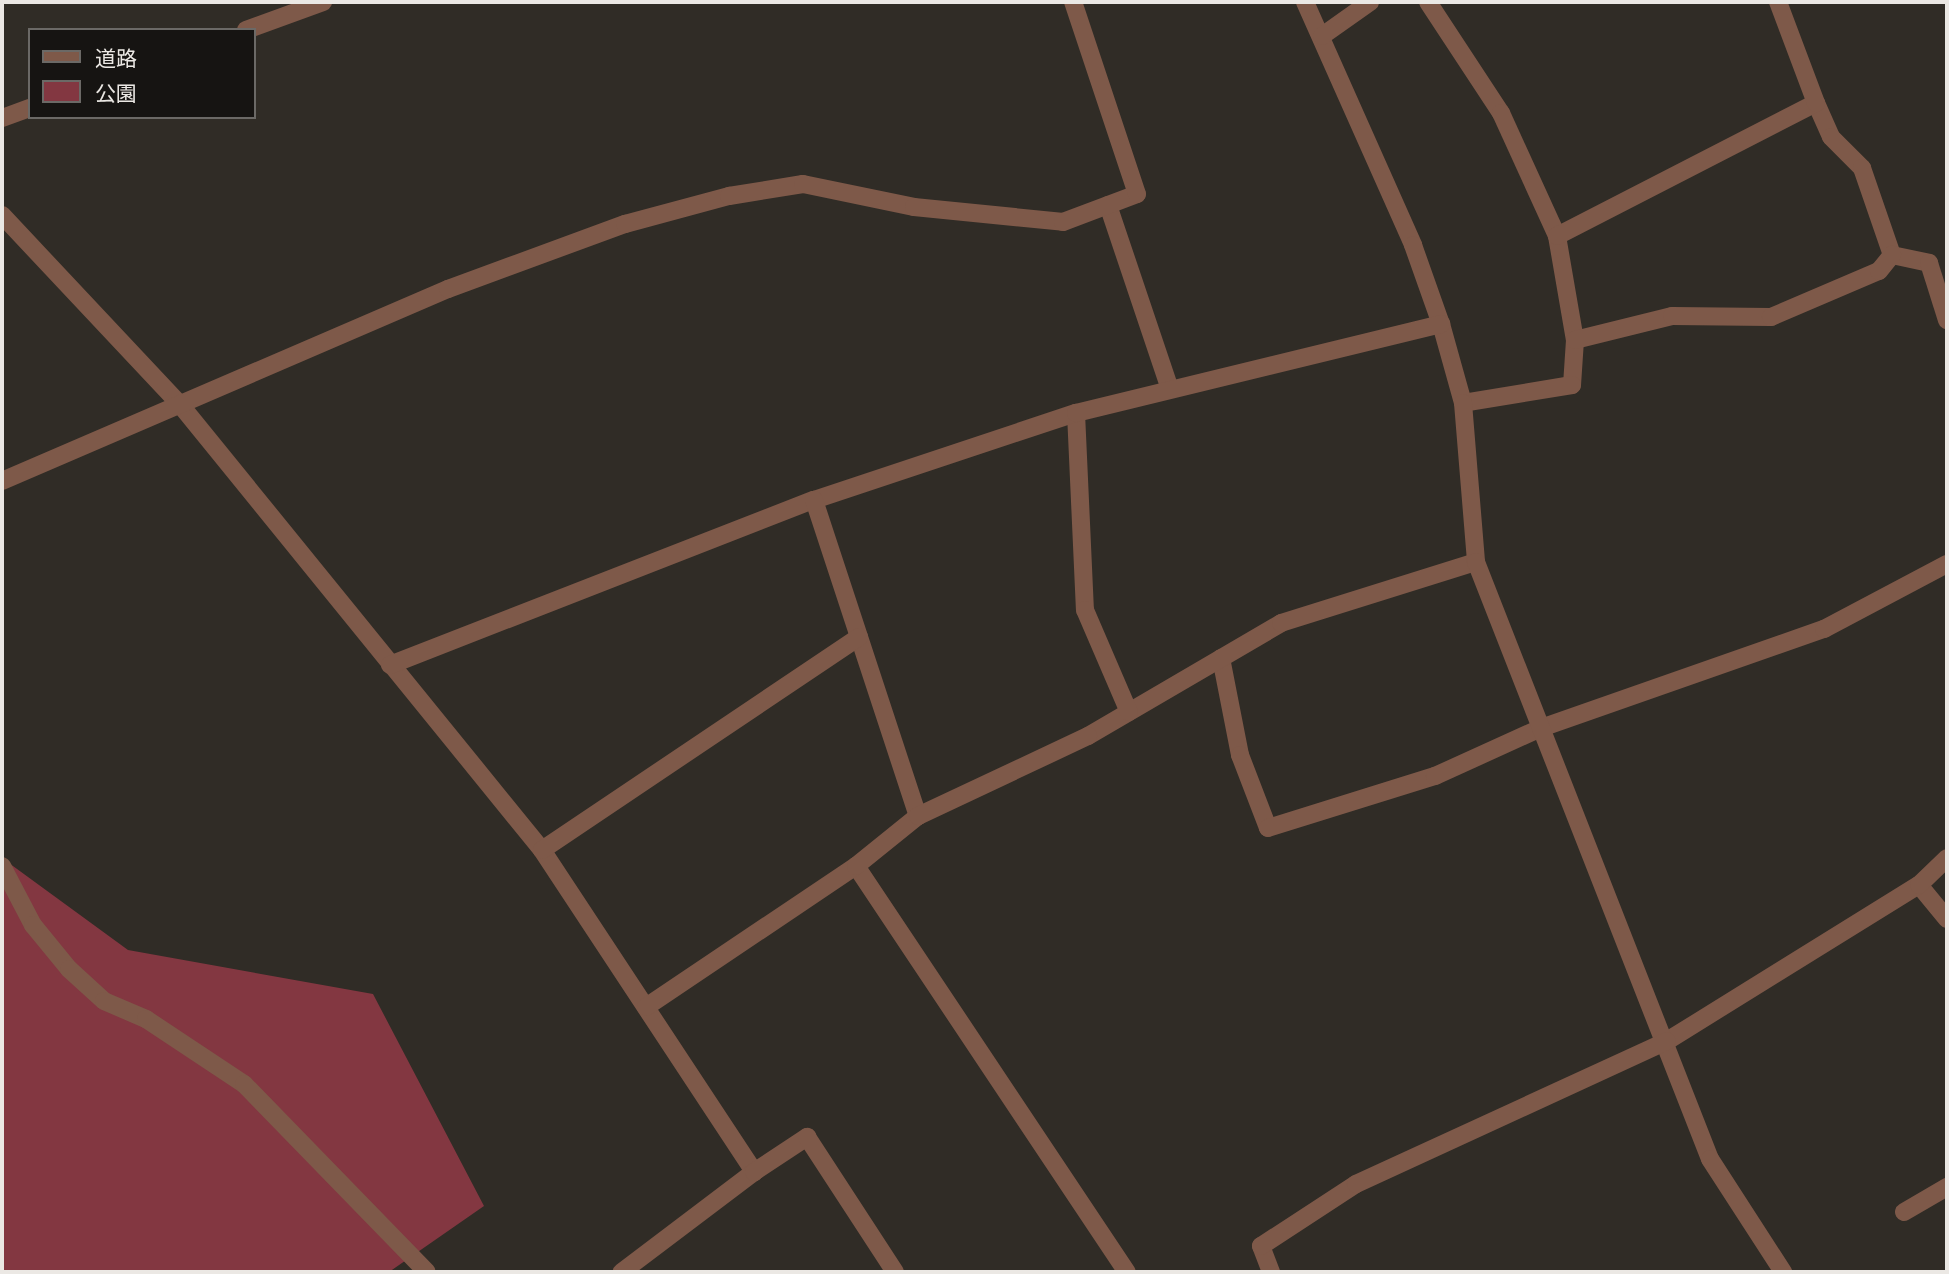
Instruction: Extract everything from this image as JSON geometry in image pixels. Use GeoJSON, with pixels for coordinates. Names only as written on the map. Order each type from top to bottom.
{"type":"FeatureCollection","features":[{"type":"Feature","properties":{"kind":"street"},"geometry":{"type":"LineString","coordinates":[[252,28],[323,2]]}},
{"type":"Feature","properties":{"kind":"street"},"geometry":{"type":"LineString","coordinates":[[2,481],[183,408],[448,289],[625,224],[729,196],[803,184],[914,207],[1063,222],[1137,194],[1073,2]]}},
{"type":"Feature","properties":{"kind":"street"},"geometry":{"type":"LineString","coordinates":[[1305,2],[1322,36],[1441,324],[1464,403],[1476,562],[1667,1041],[1710,1159],[1783,1272]]}},
{"type":"Feature","properties":{"kind":"street"},"geometry":{"type":"LineString","coordinates":[[1322,36],[1370,2]]}},
{"type":"Feature","properties":{"kind":"street"},"geometry":{"type":"LineString","coordinates":[[1428,2],[1501,113],[1558,236],[1575,340],[1572,385],[1464,403]]}},
{"type":"Feature","properties":{"kind":"street"},"geometry":{"type":"LineString","coordinates":[[1778,2],[1831,137],[1862,168],[1892,255]]}},
{"type":"Feature","properties":{"kind":"street"},"geometry":{"type":"LineString","coordinates":[[1558,236],[1816,103]]}},
{"type":"Feature","properties":{"kind":"street"},"geometry":{"type":"LineString","coordinates":[[2,118],[28,109]]}},
{"type":"Feature","properties":{"kind":"street"},"geometry":{"type":"LineString","coordinates":[[1108,205],[1170,389]]}},
{"type":"Feature","properties":{"kind":"street"},"geometry":{"type":"LineString","coordinates":[[2,215],[183,408],[542,850],[754,1172]]}},
{"type":"Feature","properties":{"kind":"street"},"geometry":{"type":"LineString","coordinates":[[1575,340],[1672,316],[1771,317],[1879,271],[1892,255]]}},
{"type":"Feature","properties":{"kind":"street"},"geometry":{"type":"LineString","coordinates":[[1892,255],[1928,263],[1947,320]]}},
{"type":"Feature","properties":{"kind":"street"},"geometry":{"type":"LineString","coordinates":[[390,665],[814,500],[1076,413],[1441,324]]}},
{"type":"Feature","properties":{"kind":"street"},"geometry":{"type":"LineString","coordinates":[[1076,413],[1085,610],[1129,712]]}},
{"type":"Feature","properties":{"kind":"street"},"geometry":{"type":"LineString","coordinates":[[814,500],[918,816]]}},
{"type":"Feature","properties":{"kind":"street"},"geometry":{"type":"LineString","coordinates":[[646,1007],[856,866],[918,816],[1088,736],[1281,623],[1476,562]]}},
{"type":"Feature","properties":{"kind":"street"},"geometry":{"type":"LineString","coordinates":[[1221,658],[1240,755],[1268,828],[1435,776],[1541,728],[1824,629],[1947,564]]}},
{"type":"Feature","properties":{"kind":"street"},"geometry":{"type":"LineString","coordinates":[[542,850],[859,637]]}},
{"type":"Feature","properties":{"kind":"street"},"geometry":{"type":"LineString","coordinates":[[1271,1272],[1261,1246],[1356,1184],[1667,1041],[1919,885],[1947,858]]}},
{"type":"Feature","properties":{"kind":"street"},"geometry":{"type":"LineString","coordinates":[[2,866],[33,925],[69,969],[104,1001],[146,1019],[244,1083],[427,1272]]}},
{"type":"Feature","properties":{"kind":"street"},"geometry":{"type":"LineString","coordinates":[[856,866],[1127,1272]]}},
{"type":"Feature","properties":{"kind":"street"},"geometry":{"type":"LineString","coordinates":[[1919,885],[1947,919]]}},
{"type":"Feature","properties":{"kind":"street"},"geometry":{"type":"LineString","coordinates":[[622,1272],[754,1172],[807,1137],[895,1272]]}},
{"type":"Feature","properties":{"kind":"street"},"geometry":{"type":"LineString","coordinates":[[1904,1212],[1947,1187]]}},
{"type":"Feature","properties":{"kind":"green space"},"geometry":{"type":"Polygon","coordinates":[[[2,858],[128,950],[373,994],[484,1206],[389,1272],[2,1272],[2,858]]]}}]}
